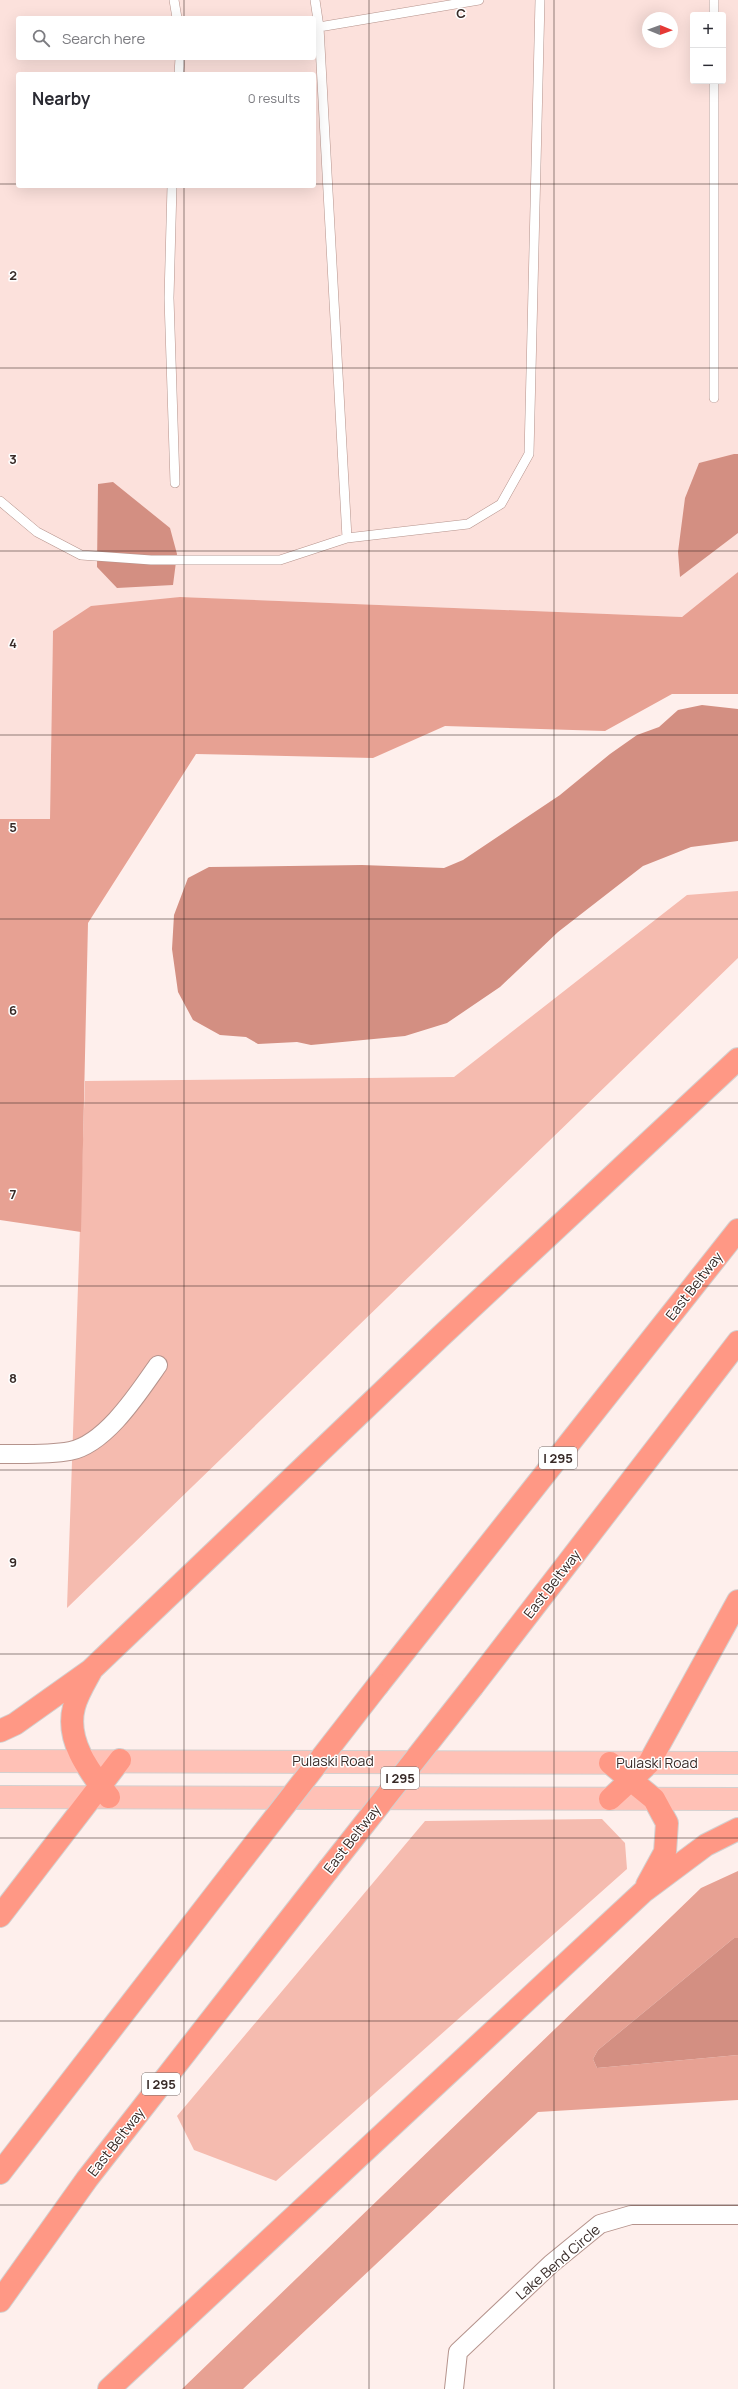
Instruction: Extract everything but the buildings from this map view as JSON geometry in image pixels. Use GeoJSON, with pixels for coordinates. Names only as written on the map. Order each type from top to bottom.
{"type":"FeatureCollection","features":[{"type":"Feature","properties":{"kind":"highway"},"geometry":{"type":"LineString","coordinates":[[0,1731],[15,1724],[91,1670],[441,1336],[738,1059]]}},
{"type":"Feature","properties":{"kind":"highway","name":"East Beltway"},"geometry":{"type":"LineString","coordinates":[[0,2173],[378,1685],[738,1230]]}},
{"type":"Feature","properties":{"kind":"highway","name":"East Beltway"},"geometry":{"type":"LineString","coordinates":[[0,2301],[87,2179],[472,1686],[738,1342]]}},
{"type":"Feature","properties":{"kind":"highway"},"geometry":{"type":"LineString","coordinates":[[610,1799],[649,1763],[738,1601]]}},
{"type":"Feature","properties":{"kind":"highway"},"geometry":{"type":"LineString","coordinates":[[91,1670],[74,1708],[73,1728],[82,1760],[100,1793]]}},
{"type":"Feature","properties":{"kind":"highway"},"geometry":{"type":"LineString","coordinates":[[0,1916],[100,1793],[120,1760]]}},
{"type":"Feature","properties":{"kind":"highway"},"geometry":{"type":"LineString","coordinates":[[610,1763],[654,1799],[666,1822],[665,1852],[643,1892]]}},
{"type":"Feature","properties":{"kind":"highway"},"geometry":{"type":"LineString","coordinates":[[108,2389],[643,1892],[706,1845],[738,1828]]}},
{"type":"Feature","properties":{"kind":"main road","name":"Pulaski Road"},"geometry":{"type":"LineString","coordinates":[[0,1761],[120,1760],[738,1763]]}},
{"type":"Feature","properties":{"kind":"main road"},"geometry":{"type":"LineString","coordinates":[[0,1797],[100,1793],[610,1799],[738,1799]]}},
{"type":"Feature","properties":{"kind":"street"},"geometry":{"type":"LineString","coordinates":[[0,1454],[71,1451],[87,1444],[116,1420],[158,1365]]}},
{"type":"Feature","properties":{"kind":"street","name":"Lake Bend Circle"},"geometry":{"type":"LineString","coordinates":[[454,2389],[458,2352],[551,2264],[600,2224],[631,2215],[738,2215]]}},
{"type":"Feature","properties":{"kind":"lane"},"geometry":{"type":"LineString","coordinates":[[174,0],[177,16]]}},
{"type":"Feature","properties":{"kind":"lane"},"geometry":{"type":"LineString","coordinates":[[315,0],[319,27],[347,538]]}},
{"type":"Feature","properties":{"kind":"lane"},"geometry":{"type":"LineString","coordinates":[[319,27],[479,0]]}},
{"type":"Feature","properties":{"kind":"lane"},"geometry":{"type":"LineString","coordinates":[[0,501],[37,532],[81,555],[151,560],[280,560],[347,538],[468,524],[501,504],[529,454],[540,0]]}},
{"type":"Feature","properties":{"kind":"lane"},"geometry":{"type":"LineString","coordinates":[[714,0],[714,12]]}},
{"type":"Feature","properties":{"kind":"lane"},"geometry":{"type":"LineString","coordinates":[[179,72],[180,60]]}},
{"type":"Feature","properties":{"kind":"lane"},"geometry":{"type":"LineString","coordinates":[[714,84],[714,398]]}},
{"type":"Feature","properties":{"kind":"lane"},"geometry":{"type":"LineString","coordinates":[[172,188],[169,298],[175,484]]}},
{"type":"Feature","properties":{"kind":"shaded area"},"geometry":{"type":"Polygon","coordinates":[[[0,0],[738,0],[738,572],[682,617],[180,597],[53,632],[50,819],[0,819],[0,0]]]}},
{"type":"Feature","properties":{"kind":"shaded area"},"geometry":{"type":"Polygon","coordinates":[[[738,454],[738,533],[680,577],[678,552],[685,498],[699,463],[738,454]]]}},
{"type":"Feature","properties":{"kind":"shaded area"},"geometry":{"type":"Polygon","coordinates":[[[113,482],[170,528],[177,554],[173,585],[117,588],[97,567],[98,484],[113,482]]]}},
{"type":"Feature","properties":{"kind":"shaded area"},"geometry":{"type":"Polygon","coordinates":[[[738,572],[738,694],[672,694],[605,731],[445,726],[373,758],[196,754],[88,923],[81,1232],[0,1220],[0,819],[50,819],[53,631],[91,606],[180,597],[682,617],[738,572]]]}},
{"type":"Feature","properties":{"kind":"shaded area"},"geometry":{"type":"Polygon","coordinates":[[[702,705],[738,709],[738,841],[691,847],[643,866],[558,932],[500,987],[447,1023],[405,1036],[311,1045],[297,1042],[258,1044],[246,1037],[220,1035],[193,1020],[178,992],[172,949],[174,915],[188,878],[209,867],[362,865],[444,868],[463,860],[560,795],[610,754],[637,735],[659,727],[678,710],[702,705]]]}},
{"type":"Feature","properties":{"kind":"shaded area"},"geometry":{"type":"Polygon","coordinates":[[[738,891],[738,958],[67,1608],[85,1081],[454,1077],[687,895],[738,891]]]}},
{"type":"Feature","properties":{"kind":"shaded area"},"geometry":{"type":"Polygon","coordinates":[[[602,1819],[625,1843],[627,1869],[276,2181],[194,2150],[177,2116],[425,1821],[602,1819]]]}},
{"type":"Feature","properties":{"kind":"shaded area"},"geometry":{"type":"Polygon","coordinates":[[[738,1871],[738,1938],[734,1938],[598,2050],[593,2059],[597,2068],[738,2055],[738,2100],[538,2112],[243,2389],[182,2389],[701,1888],[738,1871]]]}},
{"type":"Feature","properties":{"kind":"shaded area"},"geometry":{"type":"Polygon","coordinates":[[[734,1938],[738,1938],[738,2055],[597,2068],[593,2059],[598,2050],[734,1938]]]}}]}
